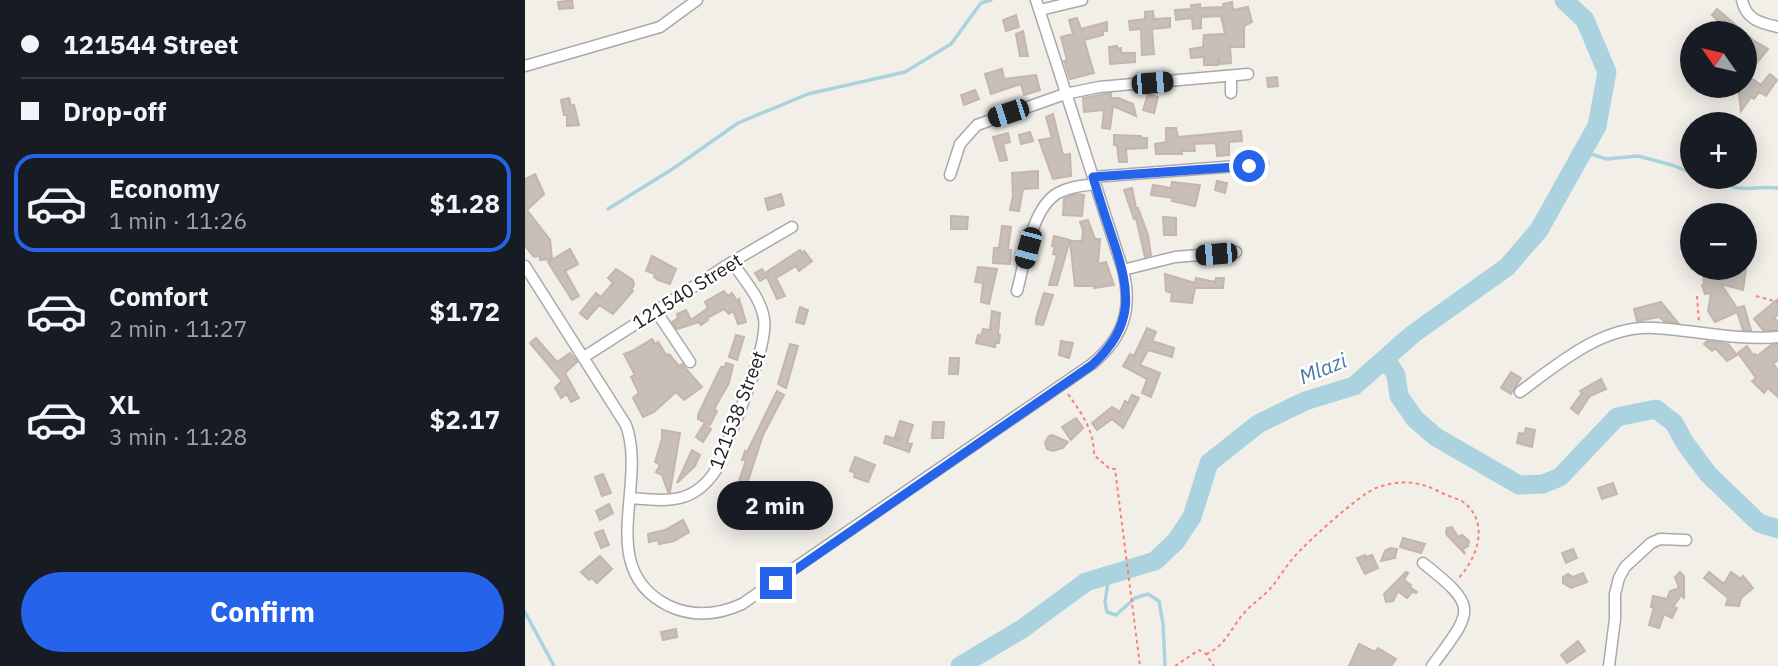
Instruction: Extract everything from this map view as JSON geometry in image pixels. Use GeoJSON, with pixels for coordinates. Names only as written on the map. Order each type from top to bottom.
{"type":"FeatureCollection","features":[{"type":"Feature","properties":{"kind":"street"},"geometry":{"type":"LineString","coordinates":[[525,66],[660,27],[697,0]]}},
{"type":"Feature","properties":{"kind":"street"},"geometry":{"type":"LineString","coordinates":[[525,266],[621,413],[629,434],[632,455],[627,552],[643,584],[658,599],[693,613],[719,612],[742,604],[1092,365],[1115,341],[1126,311],[1127,293],[1123,270],[1038,5],[1081,0]]}},
{"type":"Feature","properties":{"kind":"street"},"geometry":{"type":"LineString","coordinates":[[1742,0],[1744,9],[1752,18],[1778,27]]}},
{"type":"Feature","properties":{"kind":"street"},"geometry":{"type":"LineString","coordinates":[[950,175],[960,144],[977,125],[1065,94],[1099,87],[1248,74]]}},
{"type":"Feature","properties":{"kind":"street"},"geometry":{"type":"LineString","coordinates":[[1231,76],[1231,93]]}},
{"type":"Feature","properties":{"kind":"street"},"geometry":{"type":"LineString","coordinates":[[1017,291],[1034,226],[1046,202],[1058,193],[1094,181],[1262,164]]}},
{"type":"Feature","properties":{"kind":"street","name":"121540 Street"},"geometry":{"type":"LineString","coordinates":[[584,357],[732,262],[792,227]]}},
{"type":"Feature","properties":{"kind":"street"},"geometry":{"type":"LineString","coordinates":[[1123,270],[1175,257],[1236,252]]}},
{"type":"Feature","properties":{"kind":"street","name":"121538 Street"},"geometry":{"type":"LineString","coordinates":[[630,498],[684,498],[705,485],[716,470],[758,359],[765,333],[765,321],[759,303],[732,262]]}},
{"type":"Feature","properties":{"kind":"street"},"geometry":{"type":"LineString","coordinates":[[656,311],[690,362]]}},
{"type":"Feature","properties":{"kind":"street"},"geometry":{"type":"LineString","coordinates":[[1521,392],[1577,351],[1608,335],[1653,327],[1700,333],[1778,337]]}},
{"type":"Feature","properties":{"kind":"street"},"geometry":{"type":"LineString","coordinates":[[1609,666],[1615,594],[1619,578],[1626,567],[1651,543],[1660,539],[1686,540]]}},
{"type":"Feature","properties":{"kind":"street"},"geometry":{"type":"LineString","coordinates":[[1423,563],[1451,585],[1465,607],[1464,618],[1432,666]]}},
{"type":"Feature","properties":{"kind":"path"},"geometry":{"type":"LineString","coordinates":[[1697,296],[1700,333]]}},
{"type":"Feature","properties":{"kind":"path"},"geometry":{"type":"LineString","coordinates":[[1756,296],[1778,302]]}},
{"type":"Feature","properties":{"kind":"path"},"geometry":{"type":"LineString","coordinates":[[1062,385],[1087,422],[1094,439],[1094,455],[1110,469],[1115,468],[1140,666]]}},
{"type":"Feature","properties":{"kind":"path"},"geometry":{"type":"LineString","coordinates":[[1206,654],[1213,652],[1228,636],[1244,613],[1270,589],[1296,554],[1358,499],[1384,486],[1403,481],[1429,486],[1465,503],[1477,518],[1479,541],[1473,558],[1451,585]]}},
{"type":"Feature","properties":{"kind":"path"},"geometry":{"type":"LineString","coordinates":[[1175,666],[1199,650],[1206,654],[1214,666]]}},
{"type":"Feature","properties":{"kind":"building"},"geometry":{"type":"Polygon","coordinates":[[[572,0],[573,8],[559,9],[558,2],[572,0]]]}},
{"type":"Feature","properties":{"kind":"building"},"geometry":{"type":"Polygon","coordinates":[[[1232,2],[1233,10],[1248,7],[1252,22],[1244,26],[1244,47],[1230,47],[1231,63],[1220,64],[1218,58],[1218,65],[1204,65],[1204,57],[1191,58],[1190,49],[1203,47],[1204,35],[1225,34],[1221,16],[1201,17],[1201,28],[1193,29],[1192,18],[1176,20],[1175,10],[1192,9],[1191,5],[1200,4],[1200,8],[1224,7],[1223,4],[1232,2]]]}},
{"type":"Feature","properties":{"kind":"building"},"geometry":{"type":"Polygon","coordinates":[[[1717,9],[1731,21],[1718,21],[1712,15],[1717,9]]]}},
{"type":"Feature","properties":{"kind":"building"},"geometry":{"type":"Polygon","coordinates":[[[1153,11],[1154,19],[1170,18],[1170,27],[1152,29],[1154,54],[1142,55],[1141,29],[1130,30],[1129,21],[1145,19],[1145,12],[1153,11]]]}},
{"type":"Feature","properties":{"kind":"building"},"geometry":{"type":"Polygon","coordinates":[[[1016,15],[1019,27],[1006,31],[1003,20],[1016,15]]]}},
{"type":"Feature","properties":{"kind":"building"},"geometry":{"type":"Polygon","coordinates":[[[1077,18],[1081,29],[1107,22],[1107,31],[1103,31],[1103,35],[1084,40],[1094,73],[1070,79],[1061,37],[1073,34],[1069,20],[1077,18]]]}},
{"type":"Feature","properties":{"kind":"building"},"geometry":{"type":"Polygon","coordinates":[[[1023,31],[1028,56],[1020,56],[1016,34],[1023,31]]]}},
{"type":"Feature","properties":{"kind":"building"},"geometry":{"type":"Polygon","coordinates":[[[1757,42],[1768,49],[1757,63],[1757,42]]]}},
{"type":"Feature","properties":{"kind":"building"},"geometry":{"type":"Polygon","coordinates":[[[1117,46],[1117,49],[1121,48],[1121,53],[1135,53],[1135,62],[1110,64],[1109,47],[1117,46]]]}},
{"type":"Feature","properties":{"kind":"building"},"geometry":{"type":"Polygon","coordinates":[[[1002,69],[1004,79],[1036,75],[1040,90],[1024,95],[1021,84],[991,94],[985,74],[1002,69]]]}},
{"type":"Feature","properties":{"kind":"building"},"geometry":{"type":"Polygon","coordinates":[[[1770,74],[1777,80],[1766,96],[1759,92],[1757,95],[1757,82],[1761,85],[1770,74]]]}},
{"type":"Feature","properties":{"kind":"building"},"geometry":{"type":"Polygon","coordinates":[[[1277,77],[1278,86],[1268,87],[1267,78],[1277,77]]]}},
{"type":"Feature","properties":{"kind":"building"},"geometry":{"type":"Polygon","coordinates":[[[975,90],[979,99],[964,105],[961,95],[975,90]]]}},
{"type":"Feature","properties":{"kind":"building"},"geometry":{"type":"Polygon","coordinates":[[[1111,93],[1111,98],[1133,104],[1136,116],[1113,106],[1110,129],[1102,128],[1104,110],[1084,112],[1083,98],[1111,93]]]}},
{"type":"Feature","properties":{"kind":"building"},"geometry":{"type":"Polygon","coordinates":[[[1148,94],[1158,97],[1154,113],[1143,110],[1148,94]]]}},
{"type":"Feature","properties":{"kind":"building"},"geometry":{"type":"Polygon","coordinates":[[[569,98],[571,106],[574,105],[579,125],[567,126],[567,115],[564,115],[561,100],[569,98]]]}},
{"type":"Feature","properties":{"kind":"building"},"geometry":{"type":"Polygon","coordinates":[[[1739,98],[1750,98],[1741,111],[1739,98]]]}},
{"type":"Feature","properties":{"kind":"building"},"geometry":{"type":"Polygon","coordinates":[[[1053,114],[1063,155],[1070,154],[1071,176],[1053,179],[1039,140],[1052,138],[1046,117],[1053,114]]]}},
{"type":"Feature","properties":{"kind":"building"},"geometry":{"type":"Polygon","coordinates":[[[1166,128],[1176,128],[1178,137],[1241,131],[1242,141],[1229,142],[1229,155],[1217,156],[1216,143],[1194,144],[1195,151],[1182,151],[1182,154],[1156,154],[1155,144],[1166,142],[1166,128]]]}},
{"type":"Feature","properties":{"kind":"building"},"geometry":{"type":"Polygon","coordinates":[[[1030,132],[1033,141],[1021,144],[1019,135],[1030,132]]]}},
{"type":"Feature","properties":{"kind":"building"},"geometry":{"type":"Polygon","coordinates":[[[1008,133],[1010,142],[1003,144],[1007,160],[1000,161],[993,137],[1008,133]]]}},
{"type":"Feature","properties":{"kind":"building"},"geometry":{"type":"Polygon","coordinates":[[[1114,135],[1147,138],[1147,148],[1126,149],[1127,162],[1119,162],[1114,135]]]}},
{"type":"Feature","properties":{"kind":"building"},"geometry":{"type":"Polygon","coordinates":[[[1038,171],[1038,188],[1023,189],[1019,211],[1010,210],[1013,196],[1012,173],[1038,171]]]}},
{"type":"Feature","properties":{"kind":"building"},"geometry":{"type":"Polygon","coordinates":[[[535,174],[544,194],[527,210],[550,240],[552,259],[540,260],[540,256],[534,257],[525,246],[525,179],[535,174]]]}},
{"type":"Feature","properties":{"kind":"building"},"geometry":{"type":"Polygon","coordinates":[[[1217,181],[1227,183],[1225,193],[1215,190],[1217,181]]]}},
{"type":"Feature","properties":{"kind":"building"},"geometry":{"type":"Polygon","coordinates":[[[1172,182],[1200,185],[1195,206],[1172,201],[1173,198],[1151,195],[1153,185],[1171,188],[1172,182]]]}},
{"type":"Feature","properties":{"kind":"building"},"geometry":{"type":"Polygon","coordinates":[[[1132,188],[1136,208],[1148,235],[1151,255],[1145,257],[1136,218],[1134,219],[1124,190],[1132,188]]]}},
{"type":"Feature","properties":{"kind":"building"},"geometry":{"type":"Polygon","coordinates":[[[781,194],[784,205],[768,210],[765,199],[781,194]]]}},
{"type":"Feature","properties":{"kind":"building"},"geometry":{"type":"Polygon","coordinates":[[[1075,194],[1084,195],[1082,216],[1063,215],[1064,198],[1075,194]]]}},
{"type":"Feature","properties":{"kind":"building"},"geometry":{"type":"Polygon","coordinates":[[[951,216],[968,217],[967,229],[951,229],[951,216]]]}},
{"type":"Feature","properties":{"kind":"building"},"geometry":{"type":"Polygon","coordinates":[[[1163,217],[1176,218],[1176,235],[1164,235],[1163,217]]]}},
{"type":"Feature","properties":{"kind":"building"},"geometry":{"type":"Polygon","coordinates":[[[1088,220],[1095,239],[1100,239],[1098,264],[1106,262],[1114,285],[1094,288],[1075,286],[1070,241],[1082,241],[1083,230],[1080,222],[1088,220]]]}},
{"type":"Feature","properties":{"kind":"building"},"geometry":{"type":"Polygon","coordinates":[[[1002,226],[1011,227],[1008,250],[1011,250],[1010,264],[993,263],[994,248],[999,248],[1002,226]]]}},
{"type":"Feature","properties":{"kind":"building"},"geometry":{"type":"Polygon","coordinates":[[[1054,236],[1070,240],[1057,285],[1049,285],[1057,255],[1053,254],[1054,236]]]}},
{"type":"Feature","properties":{"kind":"building"},"geometry":{"type":"Polygon","coordinates":[[[570,249],[578,264],[565,271],[579,296],[572,300],[548,262],[570,249]]]}},
{"type":"Feature","properties":{"kind":"building"},"geometry":{"type":"Polygon","coordinates":[[[800,250],[812,261],[799,271],[796,266],[776,278],[785,296],[777,299],[767,277],[760,281],[755,273],[762,269],[765,273],[800,250]]]}},
{"type":"Feature","properties":{"kind":"building"},"geometry":{"type":"Polygon","coordinates":[[[652,256],[676,269],[670,284],[658,280],[654,277],[655,274],[646,271],[652,256]]]}},
{"type":"Feature","properties":{"kind":"building"},"geometry":{"type":"Polygon","coordinates":[[[978,267],[997,269],[989,304],[981,302],[983,283],[975,282],[978,267]]]}},
{"type":"Feature","properties":{"kind":"building"},"geometry":{"type":"Polygon","coordinates":[[[616,269],[633,280],[633,291],[613,314],[599,305],[587,319],[580,313],[596,293],[601,297],[613,283],[608,278],[616,269]]]}},
{"type":"Feature","properties":{"kind":"building"},"geometry":{"type":"Polygon","coordinates":[[[1165,274],[1195,283],[1196,278],[1215,282],[1216,278],[1224,278],[1223,288],[1195,288],[1192,303],[1171,301],[1172,293],[1166,291],[1165,274]]]}},
{"type":"Feature","properties":{"kind":"building"},"geometry":{"type":"Polygon","coordinates":[[[1704,280],[1744,280],[1743,290],[1721,284],[1737,308],[1744,306],[1751,330],[1743,330],[1737,312],[1715,322],[1708,311],[1711,293],[1705,294],[1704,280]]]}},
{"type":"Feature","properties":{"kind":"building"},"geometry":{"type":"Polygon","coordinates":[[[724,291],[728,296],[732,293],[737,301],[739,299],[746,322],[738,324],[733,311],[729,314],[724,309],[707,318],[701,325],[699,322],[677,329],[672,322],[678,318],[677,314],[686,310],[691,320],[708,308],[705,302],[724,291]]]}},
{"type":"Feature","properties":{"kind":"building"},"geometry":{"type":"Polygon","coordinates":[[[1044,293],[1053,295],[1043,325],[1036,324],[1036,319],[1044,293]]]}},
{"type":"Feature","properties":{"kind":"building"},"geometry":{"type":"Polygon","coordinates":[[[1778,299],[1778,314],[1774,318],[1778,322],[1778,330],[1763,330],[1754,319],[1778,299]]]}},
{"type":"Feature","properties":{"kind":"building"},"geometry":{"type":"Polygon","coordinates":[[[1661,302],[1678,323],[1664,321],[1659,317],[1637,321],[1634,309],[1661,302]]]}},
{"type":"Feature","properties":{"kind":"building"},"geometry":{"type":"Polygon","coordinates":[[[800,307],[808,310],[804,324],[796,322],[800,307]]]}},
{"type":"Feature","properties":{"kind":"building"},"geometry":{"type":"Polygon","coordinates":[[[992,311],[1000,313],[999,343],[996,342],[995,347],[976,343],[983,329],[990,330],[992,311]]]}},
{"type":"Feature","properties":{"kind":"building"},"geometry":{"type":"Polygon","coordinates":[[[1147,328],[1156,332],[1152,341],[1174,348],[1172,357],[1148,350],[1140,365],[1160,373],[1151,397],[1142,393],[1147,379],[1123,366],[1130,354],[1134,356],[1147,328]]]}},
{"type":"Feature","properties":{"kind":"building"},"geometry":{"type":"Polygon","coordinates":[[[736,335],[744,337],[737,360],[729,357],[736,335]]]}},
{"type":"Feature","properties":{"kind":"building"},"geometry":{"type":"Polygon","coordinates":[[[536,338],[557,362],[570,353],[576,360],[565,373],[579,398],[571,402],[567,394],[561,398],[555,388],[562,381],[530,343],[536,338]]]}},
{"type":"Feature","properties":{"kind":"building"},"geometry":{"type":"Polygon","coordinates":[[[652,339],[655,344],[658,342],[667,356],[669,354],[679,366],[682,364],[702,387],[684,400],[676,392],[654,412],[643,417],[633,398],[639,393],[631,377],[635,375],[624,354],[652,339]]]}},
{"type":"Feature","properties":{"kind":"building"},"geometry":{"type":"Polygon","coordinates":[[[1061,341],[1073,343],[1069,358],[1059,355],[1061,341]]]}},
{"type":"Feature","properties":{"kind":"building"},"geometry":{"type":"Polygon","coordinates":[[[1707,341],[1728,344],[1737,355],[1727,361],[1715,348],[1712,351],[1704,344],[1707,341]]]}},
{"type":"Feature","properties":{"kind":"building"},"geometry":{"type":"Polygon","coordinates":[[[790,344],[798,346],[786,388],[778,384],[790,344]]]}},
{"type":"Feature","properties":{"kind":"building"},"geometry":{"type":"Polygon","coordinates":[[[1778,344],[1778,360],[1773,364],[1778,370],[1778,397],[1768,388],[1764,393],[1752,381],[1756,378],[1738,353],[1747,346],[1753,355],[1757,356],[1771,345],[1778,344]]]}},
{"type":"Feature","properties":{"kind":"building"},"geometry":{"type":"Polygon","coordinates":[[[950,358],[959,358],[958,374],[949,374],[950,358]]]}},
{"type":"Feature","properties":{"kind":"building"},"geometry":{"type":"Polygon","coordinates":[[[726,363],[733,365],[729,383],[714,409],[717,411],[710,425],[698,419],[698,415],[721,367],[725,367],[726,363]]]}},
{"type":"Feature","properties":{"kind":"building"},"geometry":{"type":"Polygon","coordinates":[[[1511,372],[1521,378],[1511,394],[1501,388],[1511,372]]]}},
{"type":"Feature","properties":{"kind":"building"},"geometry":{"type":"Polygon","coordinates":[[[1601,379],[1606,389],[1590,396],[1578,414],[1571,408],[1582,393],[1580,391],[1601,379]]]}},
{"type":"Feature","properties":{"kind":"building"},"geometry":{"type":"Polygon","coordinates":[[[777,391],[784,395],[763,435],[747,484],[739,481],[746,460],[742,460],[777,391]]]}},
{"type":"Feature","properties":{"kind":"building"},"geometry":{"type":"Polygon","coordinates":[[[1132,395],[1139,398],[1123,428],[1112,419],[1097,430],[1092,423],[1112,407],[1120,412],[1125,401],[1128,403],[1132,395]]]}},
{"type":"Feature","properties":{"kind":"building"},"geometry":{"type":"Polygon","coordinates":[[[1076,418],[1083,428],[1071,440],[1062,427],[1076,418]]]}},
{"type":"Feature","properties":{"kind":"building"},"geometry":{"type":"Polygon","coordinates":[[[900,421],[913,425],[907,443],[912,444],[909,452],[884,443],[886,436],[899,440],[900,438],[895,437],[900,421]]]}},
{"type":"Feature","properties":{"kind":"building"},"geometry":{"type":"Polygon","coordinates":[[[933,422],[944,422],[943,438],[932,438],[933,422]]]}},
{"type":"Feature","properties":{"kind":"building"},"geometry":{"type":"Polygon","coordinates":[[[704,424],[711,429],[703,442],[696,437],[704,424]]]}},
{"type":"Feature","properties":{"kind":"building"},"geometry":{"type":"Polygon","coordinates":[[[1526,428],[1535,430],[1532,447],[1517,443],[1519,433],[1524,434],[1526,428]]]}},
{"type":"Feature","properties":{"kind":"building"},"geometry":{"type":"Polygon","coordinates":[[[662,430],[680,433],[670,492],[662,475],[656,472],[660,465],[655,462],[662,430]]]}},
{"type":"Feature","properties":{"kind":"building"},"geometry":{"type":"Polygon","coordinates":[[[1052,435],[1068,442],[1063,448],[1053,451],[1047,449],[1045,443],[1052,435]]]}},
{"type":"Feature","properties":{"kind":"building"},"geometry":{"type":"Polygon","coordinates":[[[692,450],[700,455],[695,466],[677,483],[692,450]]]}},
{"type":"Feature","properties":{"kind":"building"},"geometry":{"type":"Polygon","coordinates":[[[855,457],[875,465],[868,482],[854,477],[855,473],[850,471],[855,457]]]}},
{"type":"Feature","properties":{"kind":"building"},"geometry":{"type":"Polygon","coordinates":[[[603,474],[611,493],[602,496],[595,477],[603,474]]]}},
{"type":"Feature","properties":{"kind":"building"},"geometry":{"type":"Polygon","coordinates":[[[1613,483],[1617,494],[1602,499],[1598,488],[1613,483]]]}},
{"type":"Feature","properties":{"kind":"building"},"geometry":{"type":"Polygon","coordinates":[[[734,498],[767,525],[764,529],[736,511],[732,517],[724,510],[734,498]]]}},
{"type":"Feature","properties":{"kind":"building"},"geometry":{"type":"Polygon","coordinates":[[[609,504],[613,513],[600,520],[596,511],[609,504]]]}},
{"type":"Feature","properties":{"kind":"building"},"geometry":{"type":"Polygon","coordinates":[[[683,520],[689,532],[674,541],[659,544],[658,540],[649,542],[648,534],[665,530],[683,520]]]}},
{"type":"Feature","properties":{"kind":"building"},"geometry":{"type":"Polygon","coordinates":[[[1452,527],[1458,537],[1462,535],[1469,541],[1468,546],[1463,549],[1465,554],[1446,534],[1447,528],[1452,527]]]}},
{"type":"Feature","properties":{"kind":"building"},"geometry":{"type":"Polygon","coordinates":[[[603,530],[609,545],[601,548],[595,533],[603,530]]]}},
{"type":"Feature","properties":{"kind":"building"},"geometry":{"type":"Polygon","coordinates":[[[1403,538],[1425,544],[1421,553],[1400,547],[1403,538]]]}},
{"type":"Feature","properties":{"kind":"building"},"geometry":{"type":"Polygon","coordinates":[[[1390,548],[1397,549],[1395,558],[1381,561],[1385,551],[1390,548]]]}},
{"type":"Feature","properties":{"kind":"building"},"geometry":{"type":"Polygon","coordinates":[[[1573,549],[1577,558],[1566,563],[1562,553],[1573,549]]]}},
{"type":"Feature","properties":{"kind":"building"},"geometry":{"type":"Polygon","coordinates":[[[1372,555],[1378,568],[1365,574],[1357,558],[1372,555]]]}},
{"type":"Feature","properties":{"kind":"building"},"geometry":{"type":"Polygon","coordinates":[[[600,556],[612,569],[597,583],[581,572],[600,556]]]}},
{"type":"Feature","properties":{"kind":"building"},"geometry":{"type":"Polygon","coordinates":[[[1680,572],[1684,576],[1684,599],[1682,594],[1673,607],[1677,608],[1672,618],[1664,614],[1659,628],[1649,625],[1654,607],[1651,607],[1653,596],[1667,599],[1670,591],[1679,588],[1675,577],[1680,572]]]}},
{"type":"Feature","properties":{"kind":"building"},"geometry":{"type":"Polygon","coordinates":[[[1709,572],[1724,584],[1731,572],[1741,579],[1743,576],[1753,588],[1741,598],[1739,606],[1726,605],[1728,598],[1704,578],[1709,572]]]}},
{"type":"Feature","properties":{"kind":"building"},"geometry":{"type":"Polygon","coordinates":[[[1408,573],[1404,580],[1417,592],[1412,592],[1407,598],[1398,591],[1393,601],[1386,602],[1384,594],[1408,573]]]}},
{"type":"Feature","properties":{"kind":"building"},"geometry":{"type":"Polygon","coordinates":[[[1583,573],[1587,582],[1571,588],[1563,583],[1563,577],[1568,574],[1573,577],[1583,573]]]}},
{"type":"Feature","properties":{"kind":"building"},"geometry":{"type":"Polygon","coordinates":[[[676,629],[677,637],[663,640],[661,632],[676,629]]]}},
{"type":"Feature","properties":{"kind":"building"},"geometry":{"type":"Polygon","coordinates":[[[1578,641],[1585,651],[1567,663],[1561,655],[1578,641]]]}},
{"type":"Feature","properties":{"kind":"building"},"geometry":{"type":"Polygon","coordinates":[[[1359,644],[1375,652],[1378,648],[1396,659],[1391,666],[1349,666],[1359,644]]]}},
{"type":"Feature","properties":{"kind":"waterway"},"geometry":{"type":"LineString","coordinates":[[608,209],[674,168],[738,123],[808,94],[905,72],[951,44],[981,3],[991,0]]}},
{"type":"Feature","properties":{"kind":"waterway","name":"Mlazi"},"geometry":{"type":"LineString","coordinates":[[960,666],[1022,629],[1086,582],[1155,561],[1176,541],[1192,517],[1209,463],[1258,424],[1305,401],[1354,386],[1413,334],[1507,267],[1539,230],[1597,126],[1607,72],[1585,20],[1564,0]]}},
{"type":"Feature","properties":{"kind":"waterway"},"geometry":{"type":"LineString","coordinates":[[1584,152],[1607,159],[1638,156],[1680,168]]}},
{"type":"Feature","properties":{"kind":"waterway"},"geometry":{"type":"LineString","coordinates":[[1757,187],[1778,188]]}},
{"type":"Feature","properties":{"kind":"waterway"},"geometry":{"type":"LineString","coordinates":[[1381,362],[1391,367],[1396,375],[1399,396],[1415,419],[1436,437],[1519,485],[1543,484],[1560,477],[1617,417],[1656,409],[1674,423],[1708,474],[1759,523],[1778,529]]}},
{"type":"Feature","properties":{"kind":"waterway"},"geometry":{"type":"LineString","coordinates":[[1109,575],[1105,602],[1107,612],[1116,615],[1135,598],[1148,594],[1159,601],[1165,666]]}},
{"type":"Feature","properties":{"kind":"waterway"},"geometry":{"type":"LineString","coordinates":[[525,612],[554,666]]}},
{"type":"Feature","properties":{"kind":"route"},"geometry":{"type":"LineString","coordinates":[[776,583],[1092,365],[1115,341],[1126,311],[1126,285],[1093,177],[1249,166]]}}]}
